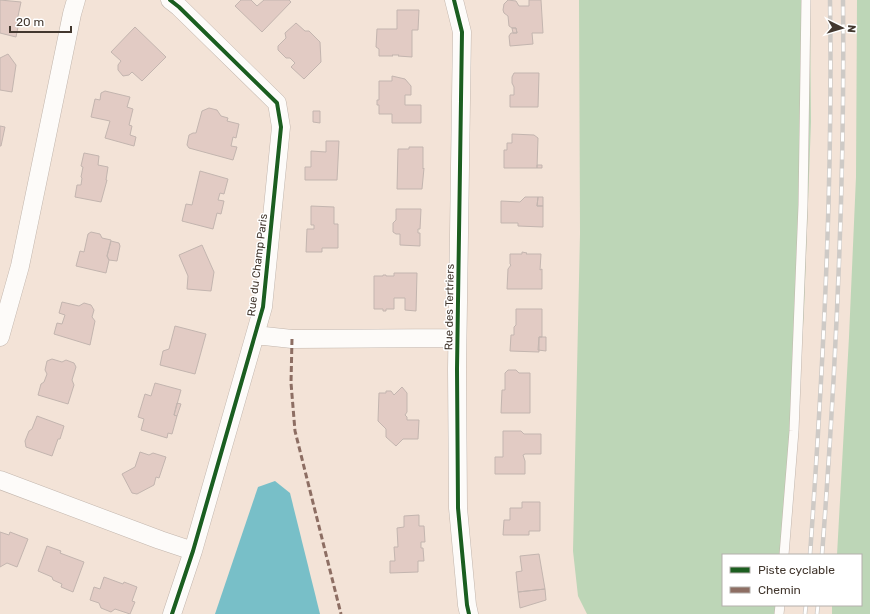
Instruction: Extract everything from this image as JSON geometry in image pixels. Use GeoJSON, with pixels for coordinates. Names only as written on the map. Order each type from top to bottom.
{"type":"FeatureCollection","features":[{"type":"Feature","properties":{"kind":"street"},"geometry":{"type":"LineString","coordinates":[[0,337],[20,266],[76,0]]}},
{"type":"Feature","properties":{"kind":"street","name":"Rue du Champ Paris"},"geometry":{"type":"LineString","coordinates":[[170,0],[277,103],[281,127],[263,307],[193,550],[172,614]]}},
{"type":"Feature","properties":{"kind":"street","name":"Rue des Tertriers"},"geometry":{"type":"LineString","coordinates":[[454,0],[462,32],[457,338],[458,508],[469,614]]}},
{"type":"Feature","properties":{"kind":"street"},"geometry":{"type":"LineString","coordinates":[[255,335],[292,339],[457,338]]}},
{"type":"Feature","properties":{"kind":"street"},"geometry":{"type":"LineString","coordinates":[[0,480],[160,540],[193,550]]}},
{"type":"Feature","properties":{"kind":"lane"},"geometry":{"type":"LineString","coordinates":[[784,554],[794,431],[803,221],[806,0]]}},
{"type":"Feature","properties":{"kind":"green space"},"geometry":{"type":"Polygon","coordinates":[[[579,0],[810,0],[811,122],[804,311],[788,554],[722,554],[722,606],[784,606],[784,614],[587,614],[578,596],[573,551],[580,234],[579,0]]]}},
{"type":"Feature","properties":{"kind":"green space"},"geometry":{"type":"Polygon","coordinates":[[[857,0],[870,0],[870,614],[832,614],[832,606],[862,606],[862,554],[837,554],[856,177],[857,0]]]}},
{"type":"Feature","properties":{"kind":"water"},"geometry":{"type":"Polygon","coordinates":[[[275,481],[290,493],[320,614],[215,614],[258,487],[275,481]]]}},
{"type":"Feature","properties":{"kind":"building"},"geometry":{"type":"Polygon","coordinates":[[[0,0],[21,2],[17,21],[19,22],[16,37],[0,33],[0,0]]]}},
{"type":"Feature","properties":{"kind":"building"},"geometry":{"type":"Polygon","coordinates":[[[241,0],[251,0],[257,6],[264,0],[289,0],[291,2],[262,32],[235,6],[241,0]]]}},
{"type":"Feature","properties":{"kind":"building"},"geometry":{"type":"Polygon","coordinates":[[[508,0],[516,1],[519,6],[529,6],[529,0],[541,0],[543,33],[532,33],[533,44],[510,46],[509,36],[511,33],[517,33],[516,28],[509,26],[508,16],[503,10],[504,4],[508,0]]]}},
{"type":"Feature","properties":{"kind":"building"},"geometry":{"type":"Polygon","coordinates":[[[397,10],[419,10],[418,30],[412,30],[412,57],[398,56],[399,55],[379,56],[379,49],[376,47],[377,29],[397,29],[397,10]]]}},
{"type":"Feature","properties":{"kind":"building"},"geometry":{"type":"Polygon","coordinates":[[[296,23],[305,31],[309,31],[320,42],[321,62],[304,79],[291,67],[295,63],[290,58],[286,58],[278,50],[278,46],[286,38],[285,33],[296,23]]]}},
{"type":"Feature","properties":{"kind":"building"},"geometry":{"type":"Polygon","coordinates":[[[135,27],[166,57],[142,81],[132,72],[129,75],[123,76],[118,70],[118,65],[121,61],[111,52],[135,27]]]}},
{"type":"Feature","properties":{"kind":"building"},"geometry":{"type":"Polygon","coordinates":[[[512,28],[516,28],[517,33],[513,33],[512,28]]]}},
{"type":"Feature","properties":{"kind":"building"},"geometry":{"type":"Polygon","coordinates":[[[8,54],[16,65],[12,92],[0,90],[0,58],[8,54]]]}},
{"type":"Feature","properties":{"kind":"building"},"geometry":{"type":"Polygon","coordinates":[[[514,73],[539,73],[538,107],[510,107],[510,95],[514,95],[512,77],[514,73]]]}},
{"type":"Feature","properties":{"kind":"building"},"geometry":{"type":"Polygon","coordinates":[[[392,76],[405,79],[411,86],[411,95],[405,95],[405,105],[421,105],[421,123],[392,123],[392,114],[379,114],[379,105],[377,105],[377,100],[379,100],[379,81],[392,81],[392,76]]]}},
{"type":"Feature","properties":{"kind":"building"},"geometry":{"type":"Polygon","coordinates":[[[105,91],[130,97],[127,107],[133,109],[129,125],[132,126],[130,135],[136,137],[134,146],[105,138],[110,121],[91,117],[95,99],[100,100],[101,93],[105,91]]]}},
{"type":"Feature","properties":{"kind":"building"},"geometry":{"type":"Polygon","coordinates":[[[209,108],[217,110],[221,116],[228,118],[227,121],[239,124],[236,138],[233,137],[231,146],[237,147],[233,160],[189,148],[187,145],[189,135],[196,133],[202,111],[209,108]]]}},
{"type":"Feature","properties":{"kind":"building"},"geometry":{"type":"Polygon","coordinates":[[[313,111],[320,111],[320,123],[313,122],[313,111]]]}},
{"type":"Feature","properties":{"kind":"building"},"geometry":{"type":"Polygon","coordinates":[[[0,126],[5,127],[1,146],[0,146],[0,126]]]}},
{"type":"Feature","properties":{"kind":"building"},"geometry":{"type":"Polygon","coordinates":[[[512,134],[534,135],[538,138],[537,168],[504,168],[504,150],[507,150],[507,143],[512,143],[512,134]]]}},
{"type":"Feature","properties":{"kind":"building"},"geometry":{"type":"Polygon","coordinates":[[[326,141],[339,141],[337,180],[305,180],[305,167],[311,167],[311,151],[326,152],[326,141]]]}},
{"type":"Feature","properties":{"kind":"building"},"geometry":{"type":"Polygon","coordinates":[[[409,147],[423,147],[423,169],[424,168],[422,189],[397,189],[398,149],[409,149],[409,147]]]}},
{"type":"Feature","properties":{"kind":"building"},"geometry":{"type":"Polygon","coordinates":[[[84,153],[99,156],[98,165],[108,167],[107,180],[101,202],[75,197],[77,185],[81,185],[83,167],[81,166],[84,153]]]}},
{"type":"Feature","properties":{"kind":"building"},"geometry":{"type":"Polygon","coordinates":[[[537,165],[542,165],[542,168],[537,168],[537,165]]]}},
{"type":"Feature","properties":{"kind":"building"},"geometry":{"type":"Polygon","coordinates":[[[200,171],[228,179],[224,194],[220,193],[218,200],[224,201],[221,214],[217,213],[213,229],[182,221],[186,204],[192,205],[200,171]]]}},
{"type":"Feature","properties":{"kind":"building"},"geometry":{"type":"Polygon","coordinates":[[[525,197],[538,197],[537,206],[543,206],[543,227],[518,226],[518,223],[501,223],[501,201],[520,202],[525,197]]]}},
{"type":"Feature","properties":{"kind":"building"},"geometry":{"type":"Polygon","coordinates":[[[538,197],[543,197],[543,206],[537,206],[538,197]]]}},
{"type":"Feature","properties":{"kind":"building"},"geometry":{"type":"Polygon","coordinates":[[[311,206],[334,207],[334,224],[338,224],[338,248],[322,248],[322,252],[306,252],[307,229],[314,229],[314,225],[311,225],[311,206]]]}},
{"type":"Feature","properties":{"kind":"building"},"geometry":{"type":"Polygon","coordinates":[[[396,209],[421,209],[420,229],[418,229],[418,233],[420,233],[420,246],[400,245],[400,234],[393,232],[393,223],[396,220],[396,209]]]}},
{"type":"Feature","properties":{"kind":"building"},"geometry":{"type":"Polygon","coordinates":[[[91,232],[100,234],[102,238],[111,240],[107,256],[109,260],[106,273],[76,266],[80,251],[84,252],[88,234],[91,232]]]}},
{"type":"Feature","properties":{"kind":"building"},"geometry":{"type":"Polygon","coordinates":[[[111,241],[119,243],[120,246],[117,261],[109,260],[107,256],[111,241]]]}},
{"type":"Feature","properties":{"kind":"building"},"geometry":{"type":"Polygon","coordinates":[[[202,245],[214,272],[211,291],[187,289],[188,276],[179,255],[202,245]]]}},
{"type":"Feature","properties":{"kind":"building"},"geometry":{"type":"Polygon","coordinates":[[[522,252],[527,253],[526,254],[541,254],[540,270],[542,269],[542,289],[507,289],[508,269],[511,265],[510,254],[522,254],[522,252]]]}},
{"type":"Feature","properties":{"kind":"building"},"geometry":{"type":"Polygon","coordinates":[[[394,273],[417,273],[416,311],[405,310],[405,298],[394,298],[394,309],[386,309],[386,311],[383,311],[383,309],[374,309],[374,276],[394,276],[394,273]]]}},
{"type":"Feature","properties":{"kind":"building"},"geometry":{"type":"Polygon","coordinates":[[[62,302],[79,306],[84,303],[91,305],[94,310],[92,317],[95,321],[90,345],[54,334],[57,323],[62,324],[65,315],[59,313],[62,302]]]}},
{"type":"Feature","properties":{"kind":"building"},"geometry":{"type":"Polygon","coordinates":[[[516,309],[542,309],[542,337],[539,337],[539,352],[510,351],[511,335],[514,335],[514,327],[516,325],[516,309]]]}},
{"type":"Feature","properties":{"kind":"building"},"geometry":{"type":"Polygon","coordinates":[[[175,326],[206,334],[195,374],[160,365],[163,351],[169,349],[175,326]]]}},
{"type":"Feature","properties":{"kind":"building"},"geometry":{"type":"Polygon","coordinates":[[[539,337],[546,337],[546,351],[538,350],[539,337]]]}},
{"type":"Feature","properties":{"kind":"building"},"geometry":{"type":"Polygon","coordinates":[[[52,359],[62,362],[66,360],[74,363],[76,367],[72,380],[74,385],[68,404],[38,395],[41,384],[44,382],[47,374],[45,370],[47,361],[52,359]]]}},
{"type":"Feature","properties":{"kind":"building"},"geometry":{"type":"Polygon","coordinates":[[[508,370],[516,370],[519,373],[530,373],[530,413],[501,413],[502,390],[505,390],[505,373],[508,370]]]}},
{"type":"Feature","properties":{"kind":"building"},"geometry":{"type":"Polygon","coordinates":[[[155,383],[181,390],[174,415],[177,416],[172,434],[168,433],[167,438],[141,430],[144,419],[138,417],[145,394],[151,396],[155,383]]]}},
{"type":"Feature","properties":{"kind":"building"},"geometry":{"type":"Polygon","coordinates":[[[402,387],[407,393],[407,412],[405,415],[407,420],[419,420],[418,439],[403,439],[396,446],[386,437],[386,429],[378,421],[379,393],[391,391],[394,395],[402,387]]]}},
{"type":"Feature","properties":{"kind":"building"},"geometry":{"type":"Polygon","coordinates":[[[177,403],[181,404],[177,416],[174,415],[177,403]]]}},
{"type":"Feature","properties":{"kind":"building"},"geometry":{"type":"Polygon","coordinates":[[[37,416],[64,426],[52,456],[26,447],[25,441],[37,416]]]}},
{"type":"Feature","properties":{"kind":"building"},"geometry":{"type":"Polygon","coordinates":[[[503,431],[521,431],[524,434],[541,434],[541,454],[523,455],[525,461],[525,474],[495,474],[495,457],[503,457],[503,431]]]}},
{"type":"Feature","properties":{"kind":"building"},"geometry":{"type":"Polygon","coordinates":[[[140,452],[149,455],[153,453],[166,457],[159,478],[156,477],[154,485],[137,494],[132,493],[122,474],[135,467],[140,452]]]}},
{"type":"Feature","properties":{"kind":"building"},"geometry":{"type":"Polygon","coordinates":[[[522,502],[540,502],[540,531],[529,531],[529,535],[503,535],[504,520],[510,520],[510,508],[522,508],[522,502]]]}},
{"type":"Feature","properties":{"kind":"building"},"geometry":{"type":"Polygon","coordinates":[[[419,515],[419,526],[424,526],[425,542],[421,542],[421,548],[423,548],[424,561],[418,561],[418,572],[390,573],[390,561],[395,561],[394,547],[398,547],[397,528],[404,527],[404,516],[419,515]]]}},
{"type":"Feature","properties":{"kind":"building"},"geometry":{"type":"Polygon","coordinates":[[[0,532],[9,535],[10,532],[28,539],[17,567],[7,563],[0,567],[0,532]]]}},
{"type":"Feature","properties":{"kind":"building"},"geometry":{"type":"Polygon","coordinates":[[[47,546],[61,551],[60,553],[84,562],[73,592],[61,587],[62,584],[53,580],[52,577],[38,571],[47,546]]]}},
{"type":"Feature","properties":{"kind":"building"},"geometry":{"type":"Polygon","coordinates":[[[539,554],[545,589],[518,592],[516,572],[522,571],[520,556],[539,554]]]}},
{"type":"Feature","properties":{"kind":"building"},"geometry":{"type":"Polygon","coordinates":[[[104,577],[137,587],[132,601],[135,602],[130,614],[115,609],[111,612],[101,608],[99,603],[90,600],[94,587],[100,589],[104,577]]]}},
{"type":"Feature","properties":{"kind":"building"},"geometry":{"type":"Polygon","coordinates":[[[545,589],[546,600],[520,608],[518,592],[545,589]]]}},
{"type":"Feature","properties":{"kind":"railway"},"geometry":{"type":"LineString","coordinates":[[810,554],[826,278],[830,139],[830,0]]}},
{"type":"Feature","properties":{"kind":"railway"},"geometry":{"type":"LineString","coordinates":[[822,554],[835,347],[841,208],[843,139],[843,0]]}},
{"type":"Feature","properties":{"kind":"railway"},"geometry":{"type":"LineString","coordinates":[[805,614],[806,606]]}},
{"type":"Feature","properties":{"kind":"railway"},"geometry":{"type":"LineString","coordinates":[[817,614],[818,606]]}},
{"type":"Feature","properties":{"kind":"marked path"},"geometry":{"type":"LineString","coordinates":[[292,339],[291,383],[295,431],[341,614]]}},
{"type":"Feature","properties":{"kind":"cycle path"},"geometry":{"type":"LineString","coordinates":[[170,0],[277,103],[281,127],[263,307],[193,551],[172,614]]}},
{"type":"Feature","properties":{"kind":"cycle path"},"geometry":{"type":"LineString","coordinates":[[454,0],[462,32],[457,369],[458,508],[469,614]]}}]}
